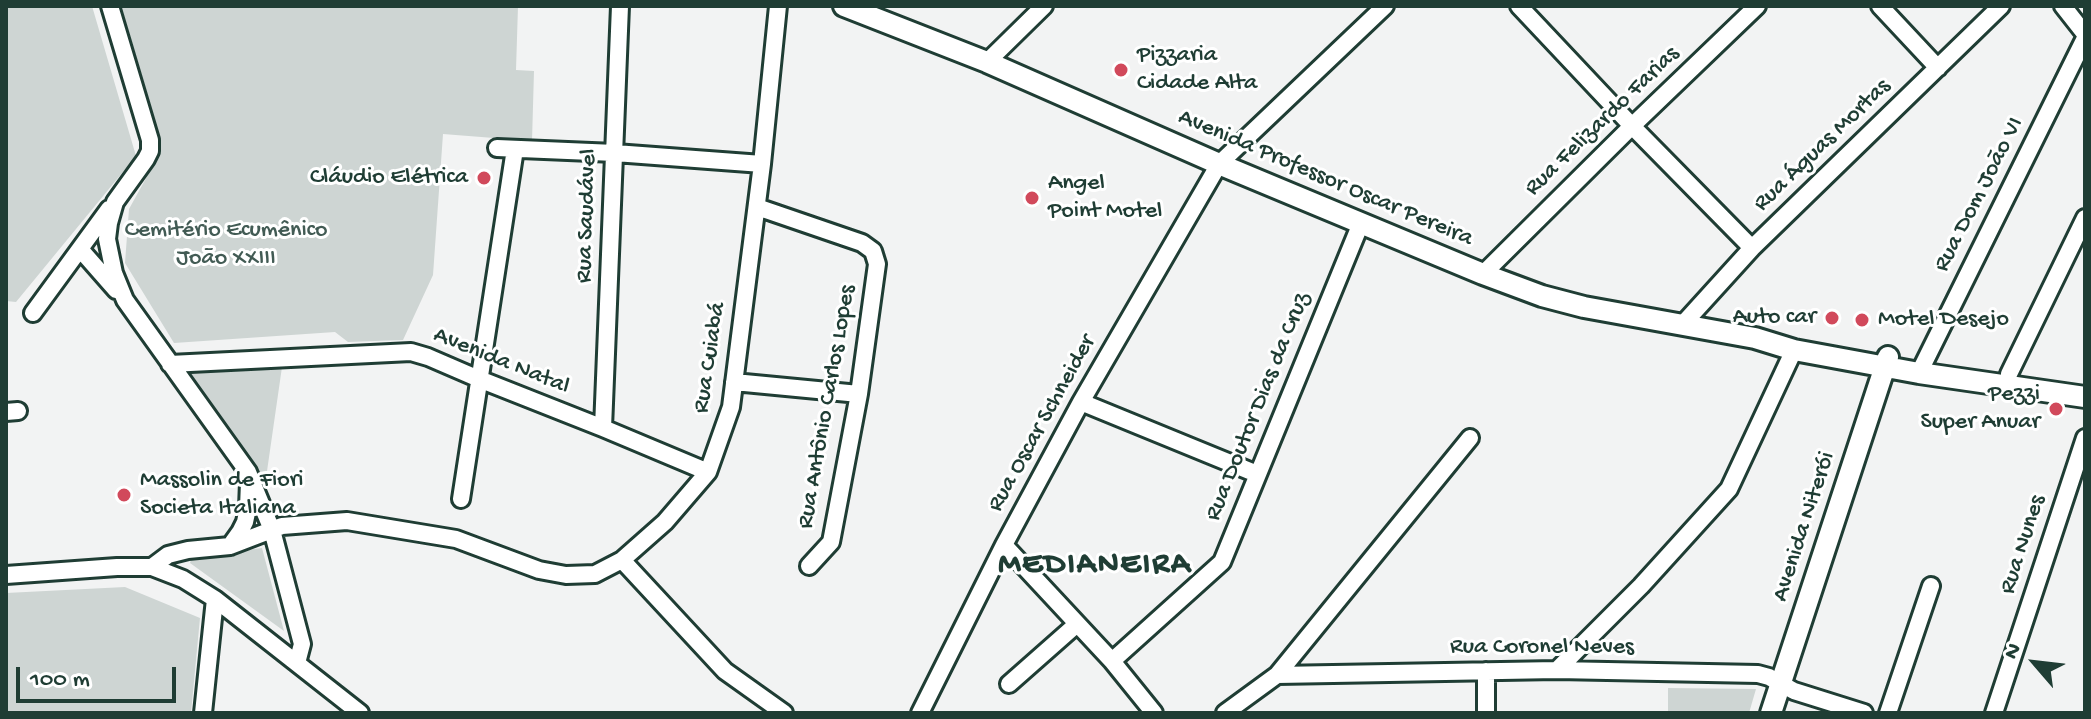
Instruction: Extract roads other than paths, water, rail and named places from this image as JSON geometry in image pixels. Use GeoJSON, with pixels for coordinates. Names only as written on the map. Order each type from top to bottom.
{"type":"FeatureCollection","features":[{"type":"Feature","properties":{"kind":"main road","name":"Avenida Professor Oscar Pereira"},"geometry":{"type":"LineString","coordinates":[[844,6],[987,62],[1219,164],[1542,296],[1584,307],[1755,338],[1794,350],[1887,362],[2085,397]]}},
{"type":"Feature","properties":{"kind":"main road","name":"Avenida Professor Oscar Pereira"},"geometry":{"type":"LineString","coordinates":[[1755,338],[1792,339],[1887,362]]}},
{"type":"Feature","properties":{"kind":"main road","name":"Avenida Niterói"},"geometry":{"type":"LineString","coordinates":[[1771,713],[1887,362]]}},
{"type":"Feature","properties":{"kind":"main road","name":"Avenida Professor Oscar Pereira"},"geometry":{"type":"LineString","coordinates":[[1921,368],[2009,374],[2085,386]]}},
{"type":"Feature","properties":{"kind":"street"},"geometry":{"type":"LineString","coordinates":[[33,313],[150,151],[150,140],[110,6]]}},
{"type":"Feature","properties":{"kind":"street","name":"Rua Saudável"},"geometry":{"type":"LineString","coordinates":[[603,428],[620,6]]}},
{"type":"Feature","properties":{"kind":"street","name":"Rua Cuiabá"},"geometry":{"type":"LineString","coordinates":[[152,567],[168,555],[230,546],[282,526],[347,521],[456,539],[539,570],[566,575],[595,574],[622,560],[665,522],[708,472],[731,407],[757,207],[778,6]]}},
{"type":"Feature","properties":{"kind":"street"},"geometry":{"type":"LineString","coordinates":[[987,62],[1044,6]]}},
{"type":"Feature","properties":{"kind":"street","name":"Rua Oscar Schneider"},"geometry":{"type":"LineString","coordinates":[[920,713],[1004,545],[1081,402],[1219,164],[1385,6]]}},
{"type":"Feature","properties":{"kind":"street"},"geometry":{"type":"LineString","coordinates":[[1519,6],[1752,248]]}},
{"type":"Feature","properties":{"kind":"street","name":"Rua Felizardo Farias"},"geometry":{"type":"LineString","coordinates":[[1483,274],[1757,6]]}},
{"type":"Feature","properties":{"kind":"street"},"geometry":{"type":"LineString","coordinates":[[1880,6],[1938,68]]}},
{"type":"Feature","properties":{"kind":"street","name":"Rua Águas Mortas"},"geometry":{"type":"LineString","coordinates":[[1683,324],[1752,248],[2001,6]]}},
{"type":"Feature","properties":{"kind":"street"},"geometry":{"type":"LineString","coordinates":[[2063,6],[2085,36]]}},
{"type":"Feature","properties":{"kind":"street","name":"Rua Dom João VI"},"geometry":{"type":"LineString","coordinates":[[1921,368],[2078,70],[2085,36]]}},
{"type":"Feature","properties":{"kind":"street"},"geometry":{"type":"LineString","coordinates":[[497,148],[762,164]]}},
{"type":"Feature","properties":{"kind":"street"},"geometry":{"type":"LineString","coordinates":[[461,499],[515,149]]}},
{"type":"Feature","properties":{"kind":"street"},"geometry":{"type":"LineString","coordinates":[[115,202],[107,239],[114,273],[125,300]]}},
{"type":"Feature","properties":{"kind":"street","name":"Rua Antônio Carlos Lopes"},"geometry":{"type":"LineString","coordinates":[[757,207],[862,243],[873,251],[877,264],[859,394],[831,542],[809,566]]}},
{"type":"Feature","properties":{"kind":"street"},"geometry":{"type":"LineString","coordinates":[[2009,374],[2085,218]]}},
{"type":"Feature","properties":{"kind":"street","name":"Rua Doutor Dias da Cruz"},"geometry":{"type":"LineString","coordinates":[[1112,661],[1222,562],[1361,223]]}},
{"type":"Feature","properties":{"kind":"street"},"geometry":{"type":"LineString","coordinates":[[80,249],[125,300],[248,472],[272,530],[302,644],[297,663]]}},
{"type":"Feature","properties":{"kind":"street"},"geometry":{"type":"LineString","coordinates":[[1557,670],[1641,586],[1729,489],[1794,350]]}},
{"type":"Feature","properties":{"kind":"street","name":"Avenida Natal"},"geometry":{"type":"LineString","coordinates":[[170,364],[411,352],[708,472]]}},
{"type":"Feature","properties":{"kind":"street"},"geometry":{"type":"LineString","coordinates":[[734,382],[859,394]]}},
{"type":"Feature","properties":{"kind":"street"},"geometry":{"type":"LineString","coordinates":[[1081,402],[1257,474]]}},
{"type":"Feature","properties":{"kind":"street"},"geometry":{"type":"LineString","coordinates":[[1225,713],[1277,675],[1470,438]]}},
{"type":"Feature","properties":{"kind":"street","name":"Rua Nunes"},"geometry":{"type":"LineString","coordinates":[[1994,713],[2085,438]]}},
{"type":"Feature","properties":{"kind":"street"},"geometry":{"type":"LineString","coordinates":[[230,546],[245,522],[248,472]]}},
{"type":"Feature","properties":{"kind":"street"},"geometry":{"type":"LineString","coordinates":[[1004,545],[1112,661],[1154,713]]}},
{"type":"Feature","properties":{"kind":"street"},"geometry":{"type":"LineString","coordinates":[[622,560],[725,671],[784,713]]}},
{"type":"Feature","properties":{"kind":"street"},"geometry":{"type":"LineString","coordinates":[[6,575],[152,567],[183,579],[215,599],[360,713]]}},
{"type":"Feature","properties":{"kind":"street"},"geometry":{"type":"LineString","coordinates":[[1888,713],[1931,586]]}},
{"type":"Feature","properties":{"kind":"street"},"geometry":{"type":"LineString","coordinates":[[203,713],[215,599]]}},
{"type":"Feature","properties":{"kind":"street"},"geometry":{"type":"LineString","coordinates":[[1009,684],[1077,624]]}},
{"type":"Feature","properties":{"kind":"street","name":"Rua Coronel Neves"},"geometry":{"type":"LineString","coordinates":[[1277,675],[1557,670],[1758,674],[1794,691],[1864,713]]}},
{"type":"Feature","properties":{"kind":"street"},"geometry":{"type":"LineString","coordinates":[[1486,671],[1486,713]]}},
{"type":"Feature","properties":{"kind":"place","name":"Pizzaria Cidade Alta"},"geometry":{"type":"Point","coordinates":[1121,70]}},
{"type":"Feature","properties":{"kind":"place","name":"Cláudio Elétrica"},"geometry":{"type":"Point","coordinates":[484,178]}},
{"type":"Feature","properties":{"kind":"place","name":"Angel Point Motel"},"geometry":{"type":"Point","coordinates":[1032,198]}},
{"type":"Feature","properties":{"kind":"place","name":"Auto car"},"geometry":{"type":"Point","coordinates":[1832,318]}},
{"type":"Feature","properties":{"kind":"place","name":"Motel Desejo"},"geometry":{"type":"Point","coordinates":[1862,320]}},
{"type":"Feature","properties":{"kind":"place","name":"Pezzi Super Anuar"},"geometry":{"type":"Point","coordinates":[2056,409]}},
{"type":"Feature","properties":{"kind":"place","name":"Massolin de Fiori Societa Italiana"},"geometry":{"type":"Point","coordinates":[124,495]}},
{"type":"Feature","properties":{"kind":"district","name":"MEDIANEIRA"},"geometry":{"type":"Point","coordinates":[1095,566]}},
{"type":"Feature","properties":{"kind":"park label","name":"Cemitério Ecumênico João XXIII"},"geometry":{"type":"Point","coordinates":[226,245]}}]}
